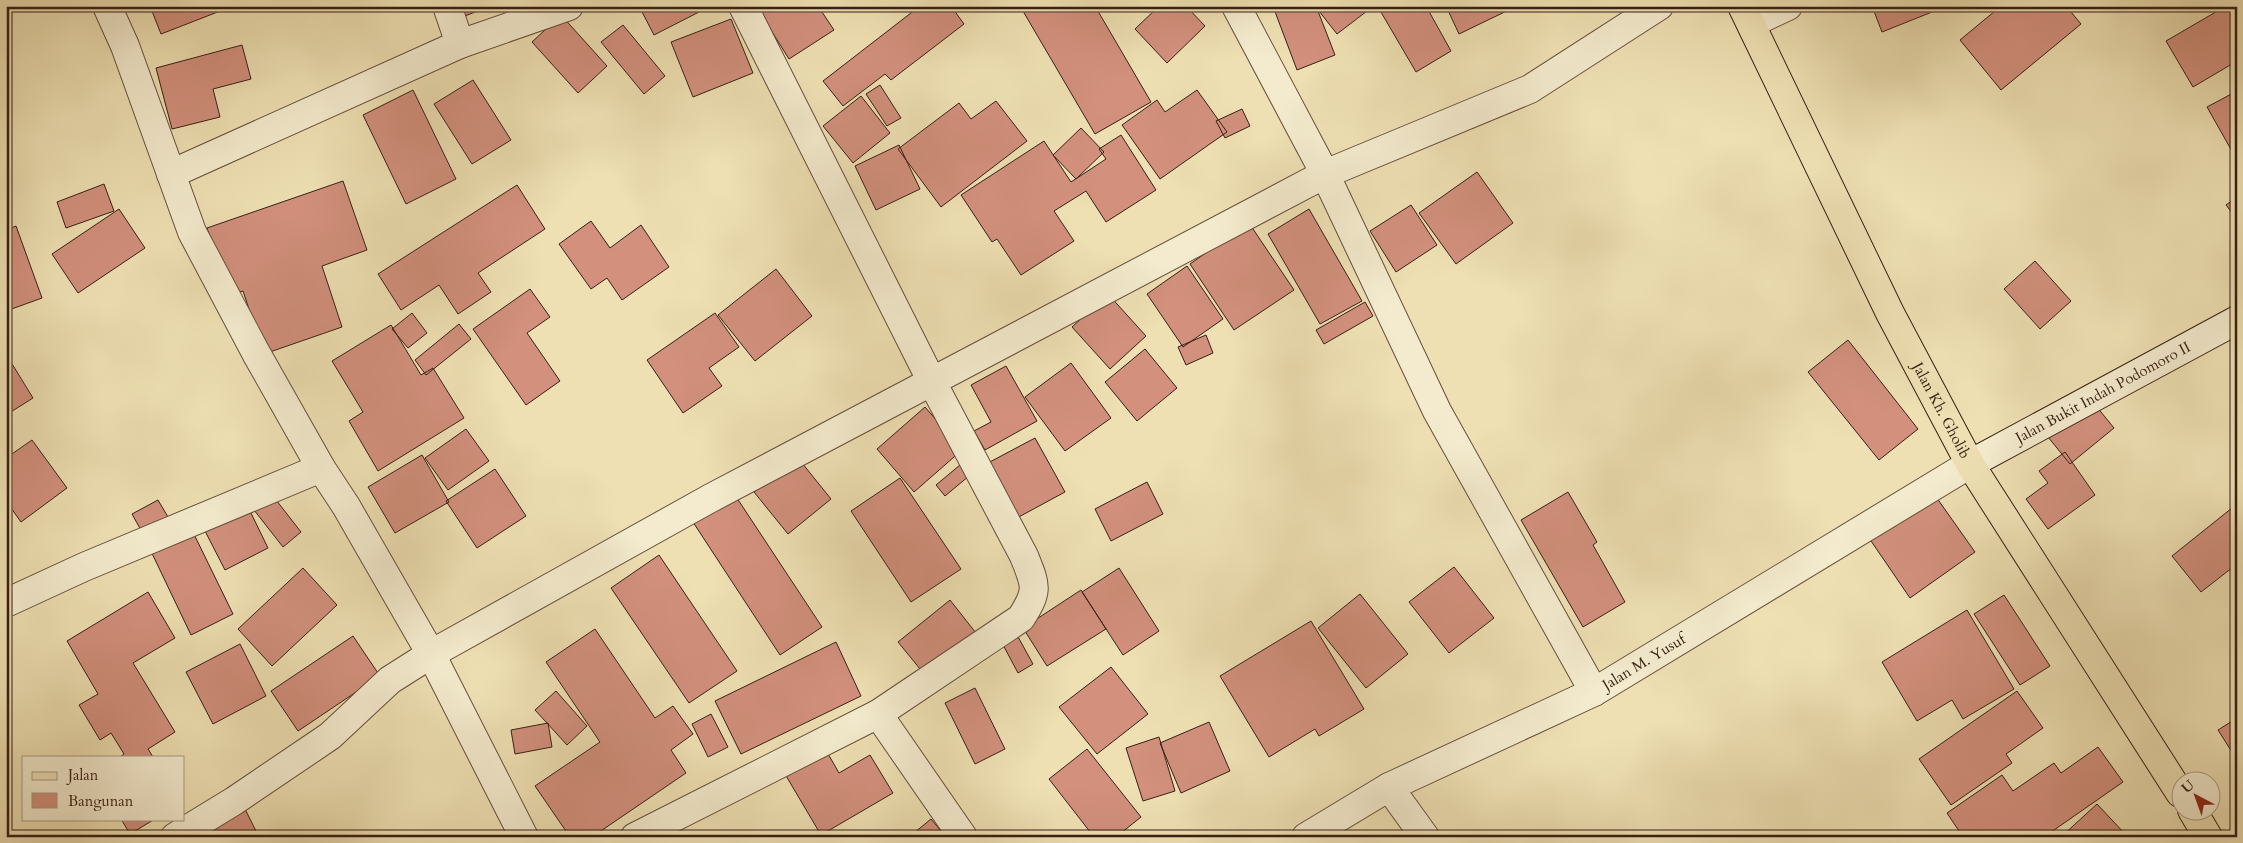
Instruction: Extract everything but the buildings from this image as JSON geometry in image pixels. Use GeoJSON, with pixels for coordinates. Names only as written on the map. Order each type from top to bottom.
{"type":"FeatureCollection","features":[{"type":"Feature","properties":{"kind":"main road","name":"Jalan Kh. Gholib"},"geometry":{"type":"LineString","coordinates":[[1747,15],[1890,313],[1970,464],[2170,777]]}},
{"type":"Feature","properties":{"kind":"main road"},"geometry":{"type":"LineString","coordinates":[[2198,820],[2208,837]]}},
{"type":"Feature","properties":{"kind":"street"},"geometry":{"type":"LineString","coordinates":[[107,6],[125,46],[192,232],[256,353],[321,468],[346,506],[431,654],[524,837]]}},
{"type":"Feature","properties":{"kind":"street"},"geometry":{"type":"LineString","coordinates":[[447,6],[460,44]]}},
{"type":"Feature","properties":{"kind":"street"},"geometry":{"type":"LineString","coordinates":[[171,174],[460,44],[569,6]]}},
{"type":"Feature","properties":{"kind":"street"},"geometry":{"type":"LineString","coordinates":[[635,837],[878,714],[1021,618],[1033,600],[1034,582],[1024,556],[932,382],[743,6]]}},
{"type":"Feature","properties":{"kind":"street"},"geometry":{"type":"LineString","coordinates":[[1236,6],[1325,174],[1437,411],[1594,692]]}},
{"type":"Feature","properties":{"kind":"street"},"geometry":{"type":"LineString","coordinates":[[176,837],[234,801],[330,736],[390,680],[431,654],[709,499],[1325,174],[1530,89],[1659,6]]}},
{"type":"Feature","properties":{"kind":"street"},"geometry":{"type":"LineString","coordinates":[[1747,15],[1788,6]]}},
{"type":"Feature","properties":{"kind":"street","name":"Jalan Bukit Indah Podomoro II"},"geometry":{"type":"LineString","coordinates":[[1970,464],[2237,320]]}},
{"type":"Feature","properties":{"kind":"street","name":"Jalan M. Yusuf"},"geometry":{"type":"LineString","coordinates":[[1306,837],[1389,787],[1594,692],[1970,464]]}},
{"type":"Feature","properties":{"kind":"street"},"geometry":{"type":"LineString","coordinates":[[6,603],[321,468]]}},
{"type":"Feature","properties":{"kind":"street"},"geometry":{"type":"LineString","coordinates":[[878,714],[963,837]]}},
{"type":"Feature","properties":{"kind":"street"},"geometry":{"type":"LineString","coordinates":[[1389,787],[1425,837]]}}]}
